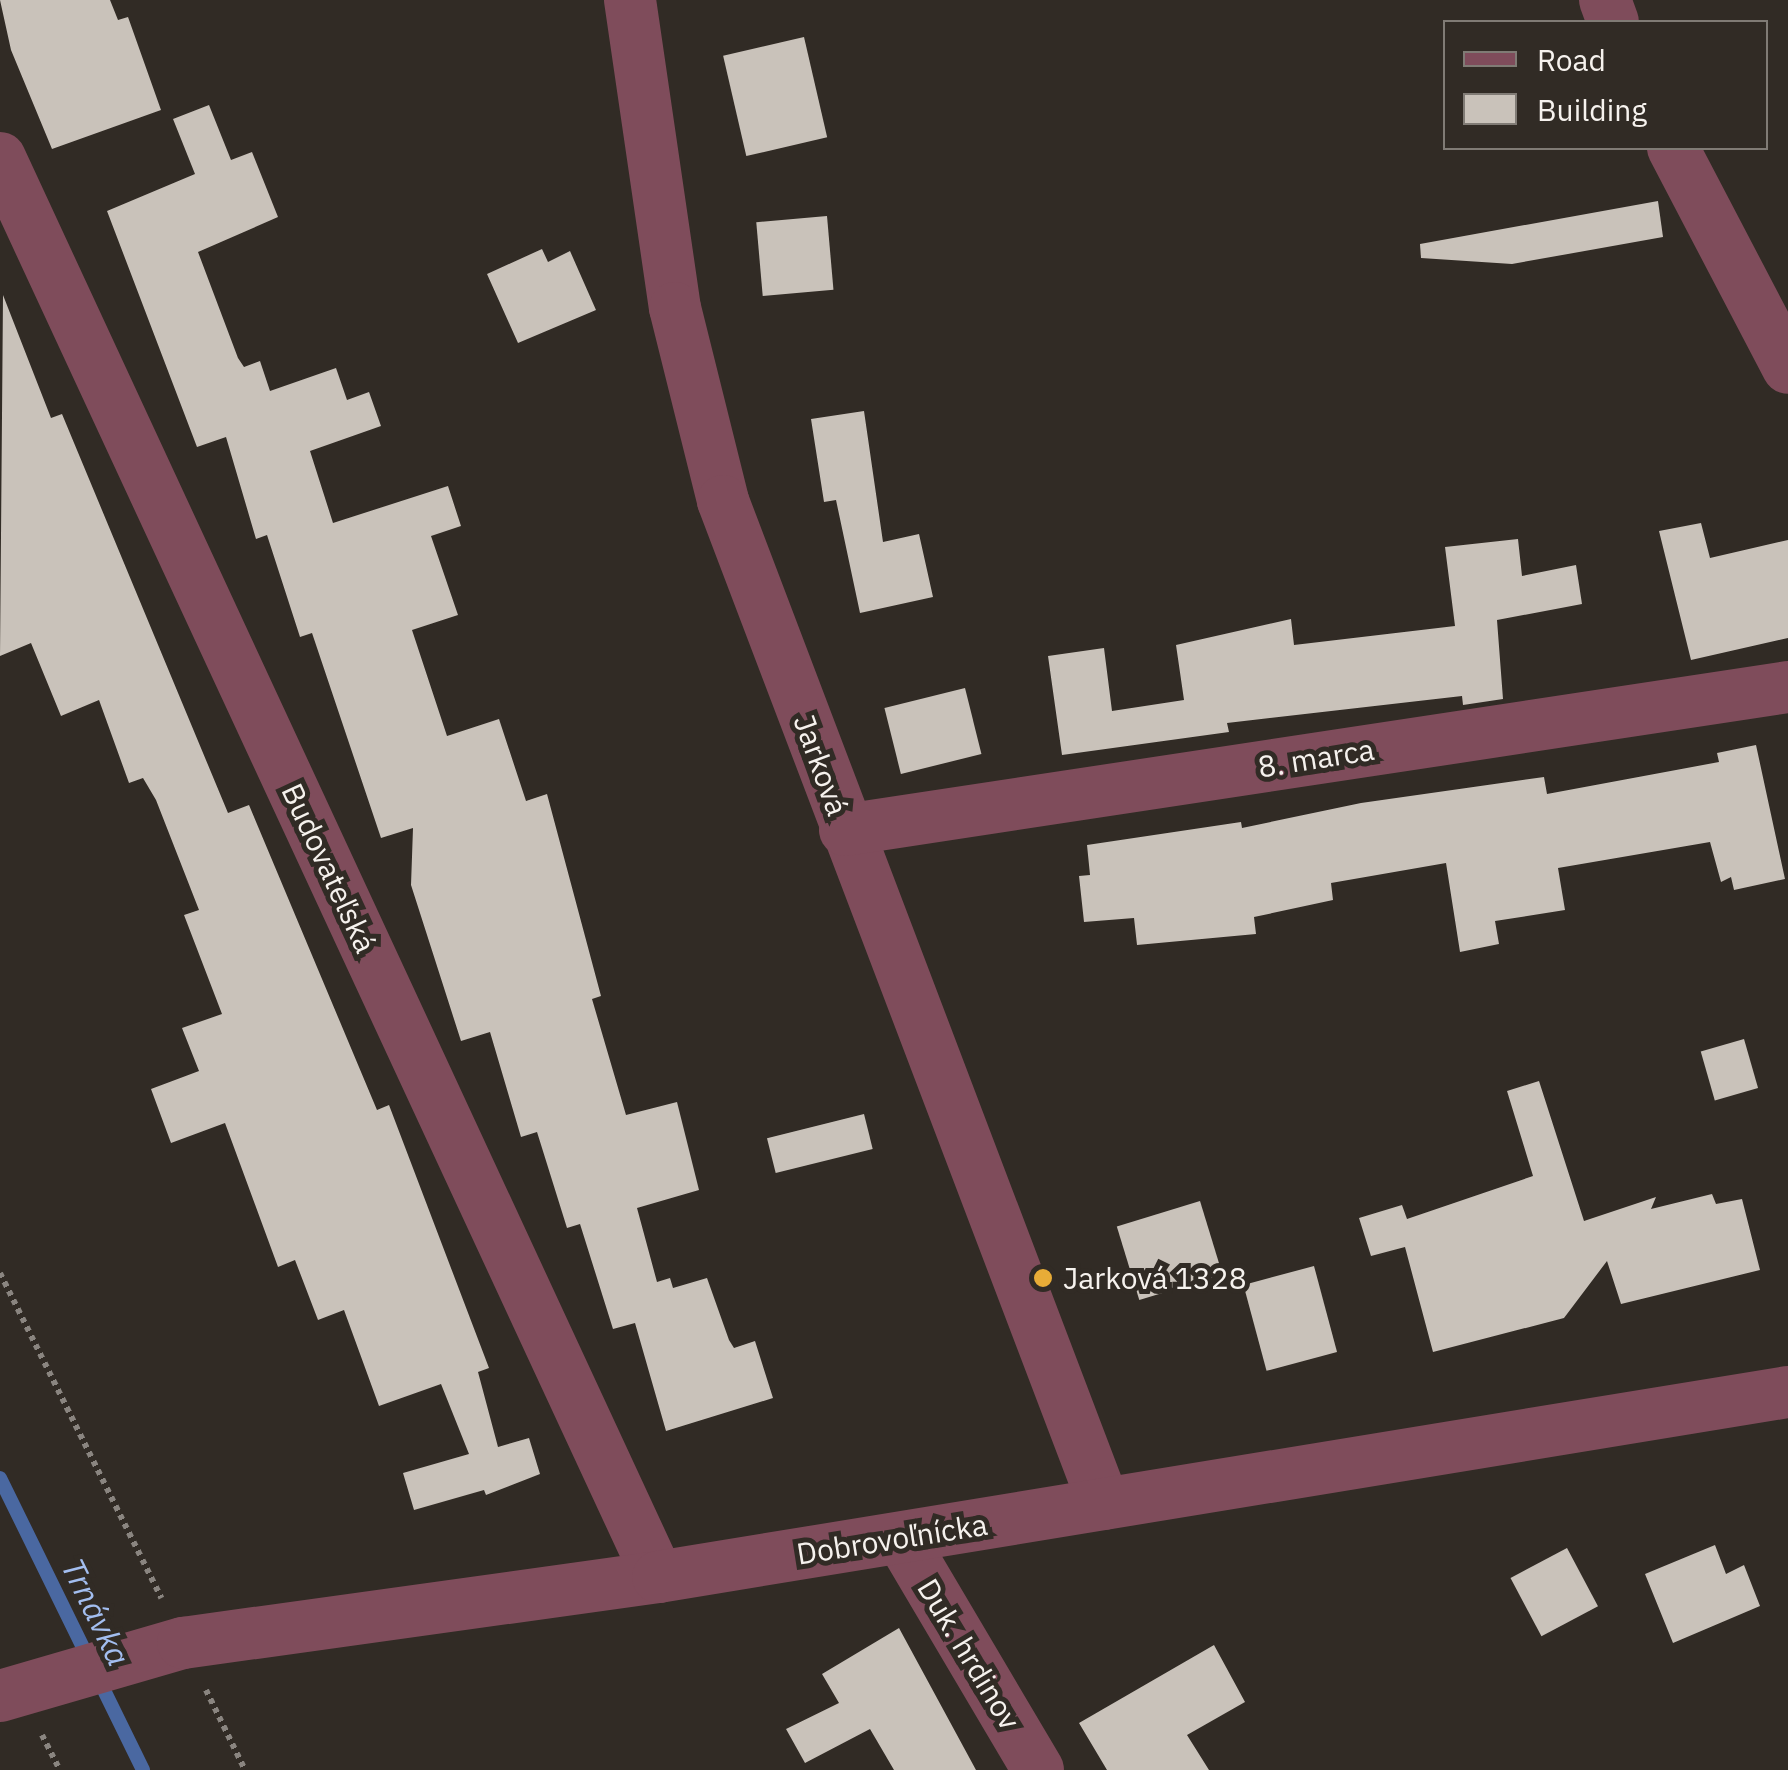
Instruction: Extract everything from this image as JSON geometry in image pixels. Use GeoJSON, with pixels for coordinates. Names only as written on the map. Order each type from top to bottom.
{"type":"FeatureCollection","features":[{"type":"Feature","properties":{"kind":"street","name":"Jarková"},"geometry":{"type":"LineString","coordinates":[[630,0],[675,308],[723,501],[1104,1504]]}},
{"type":"Feature","properties":{"kind":"street"},"geometry":{"type":"LineString","coordinates":[[1674,150],[1788,368]]}},
{"type":"Feature","properties":{"kind":"street","name":"Budovateľská"},"geometry":{"type":"LineString","coordinates":[[0,158],[658,1578]]}},
{"type":"Feature","properties":{"kind":"street","name":"8. marca"},"geometry":{"type":"LineString","coordinates":[[845,830],[1788,687]]}},
{"type":"Feature","properties":{"kind":"street","name":"Dobrovoľnícka"},"geometry":{"type":"LineString","coordinates":[[18,1691],[183,1643],[658,1578],[1788,1392]]}},
{"type":"Feature","properties":{"kind":"street","name":"Duk. hrdinov"},"geometry":{"type":"LineString","coordinates":[[901,1538],[1038,1770]]}},
{"type":"Feature","properties":{"kind":"path"},"geometry":{"type":"LineString","coordinates":[[0,1273],[245,1770]]}},
{"type":"Feature","properties":{"kind":"building"},"geometry":{"type":"Polygon","coordinates":[[[0,0],[110,0],[118,20],[128,17],[161,110],[52,149],[11,50],[0,0]]]}},
{"type":"Feature","properties":{"kind":"building"},"geometry":{"type":"Polygon","coordinates":[[[804,37],[827,137],[746,156],[723,56],[804,37]]]}},
{"type":"Feature","properties":{"kind":"building"},"geometry":{"type":"Polygon","coordinates":[[[209,105],[231,160],[252,152],[278,217],[198,252],[238,358],[244,367],[260,361],[270,391],[336,368],[347,400],[369,392],[381,426],[310,451],[333,523],[448,486],[461,526],[431,536],[458,615],[412,630],[447,736],[499,719],[526,801],[547,794],[601,996],[592,999],[626,1115],[677,1102],[699,1190],[637,1208],[657,1282],[670,1278],[673,1288],[707,1278],[734,1348],[755,1341],[773,1398],[666,1431],[635,1323],[613,1329],[580,1224],[567,1228],[537,1132],[521,1137],[490,1032],[461,1041],[411,885],[413,828],[381,838],[312,633],[300,637],[267,535],[256,539],[226,437],[197,447],[107,211],[195,174],[173,119],[209,105]]]}},
{"type":"Feature","properties":{"kind":"building"},"geometry":{"type":"Polygon","coordinates":[[[1658,201],[1663,237],[1512,264],[1421,258],[1420,244],[1658,201]]]}},
{"type":"Feature","properties":{"kind":"building"},"geometry":{"type":"Polygon","coordinates":[[[827,216],[833,290],[763,296],[756,222],[827,216]]]}},
{"type":"Feature","properties":{"kind":"building"},"geometry":{"type":"Polygon","coordinates":[[[542,249],[548,262],[570,251],[596,310],[518,343],[487,274],[542,249]]]}},
{"type":"Feature","properties":{"kind":"building"},"geometry":{"type":"Polygon","coordinates":[[[3,295],[51,418],[62,414],[228,813],[249,805],[377,1110],[389,1105],[489,1368],[478,1372],[498,1447],[529,1438],[540,1474],[486,1495],[484,1490],[414,1510],[403,1473],[469,1454],[441,1384],[379,1406],[344,1310],[318,1320],[295,1260],[278,1267],[225,1123],[171,1143],[151,1089],[199,1071],[182,1028],[222,1014],[184,915],[199,910],[156,800],[143,778],[129,783],[99,700],[61,716],[31,643],[0,656],[3,295]]]}},
{"type":"Feature","properties":{"kind":"building"},"geometry":{"type":"Polygon","coordinates":[[[864,411],[883,542],[919,534],[933,597],[860,613],[836,500],[824,502],[811,419],[864,411]]]}},
{"type":"Feature","properties":{"kind":"building"},"geometry":{"type":"Polygon","coordinates":[[[1701,523],[1710,558],[1788,540],[1788,638],[1691,660],[1659,531],[1701,523]]]}},
{"type":"Feature","properties":{"kind":"building"},"geometry":{"type":"Polygon","coordinates":[[[1518,539],[1522,576],[1576,565],[1582,604],[1497,620],[1503,699],[1463,705],[1462,696],[1227,723],[1229,732],[1062,755],[1048,656],[1104,648],[1112,711],[1184,700],[1176,645],[1291,619],[1294,645],[1455,626],[1445,547],[1518,539]]]}},
{"type":"Feature","properties":{"kind":"building"},"geometry":{"type":"Polygon","coordinates":[[[965,688],[981,754],[901,774],[884,708],[965,688]]]}},
{"type":"Feature","properties":{"kind":"building"},"geometry":{"type":"Polygon","coordinates":[[[1756,745],[1785,879],[1734,890],[1731,877],[1721,882],[1710,842],[1558,868],[1565,910],[1495,921],[1499,944],[1460,952],[1446,863],[1331,883],[1333,900],[1254,917],[1256,934],[1137,945],[1134,918],[1084,922],[1079,876],[1090,875],[1087,845],[1241,822],[1242,828],[1361,803],[1544,777],[1547,794],[1719,762],[1717,753],[1756,745]]]}},
{"type":"Feature","properties":{"kind":"building"},"geometry":{"type":"Polygon","coordinates":[[[1744,1039],[1758,1088],[1715,1100],[1701,1051],[1744,1039]]]}},
{"type":"Feature","properties":{"kind":"building"},"geometry":{"type":"Polygon","coordinates":[[[1539,1081],[1584,1221],[1656,1197],[1651,1209],[1712,1194],[1716,1204],[1742,1199],[1760,1270],[1621,1304],[1607,1261],[1564,1318],[1433,1352],[1405,1247],[1371,1256],[1359,1218],[1402,1205],[1407,1219],[1533,1176],[1507,1091],[1539,1081]]]}},
{"type":"Feature","properties":{"kind":"building"},"geometry":{"type":"Polygon","coordinates":[[[864,1114],[873,1149],[776,1173],[767,1138],[864,1114]]]}},
{"type":"Feature","properties":{"kind":"building"},"geometry":{"type":"Polygon","coordinates":[[[1200,1201],[1223,1275],[1139,1300],[1117,1226],[1200,1201]]]}},
{"type":"Feature","properties":{"kind":"building"},"geometry":{"type":"Polygon","coordinates":[[[1314,1266],[1337,1352],[1267,1371],[1243,1285],[1314,1266]]]}},
{"type":"Feature","properties":{"kind":"building"},"geometry":{"type":"Polygon","coordinates":[[[1715,1545],[1726,1574],[1744,1565],[1760,1606],[1673,1643],[1645,1574],[1715,1545]]]}},
{"type":"Feature","properties":{"kind":"building"},"geometry":{"type":"Polygon","coordinates":[[[1567,1548],[1598,1606],[1541,1636],[1510,1578],[1567,1548]]]}},
{"type":"Feature","properties":{"kind":"building"},"geometry":{"type":"Polygon","coordinates":[[[899,1628],[976,1770],[894,1770],[870,1729],[805,1763],[786,1729],[839,1703],[822,1674],[899,1628]]]}},
{"type":"Feature","properties":{"kind":"building"},"geometry":{"type":"Polygon","coordinates":[[[1214,1645],[1245,1702],[1187,1735],[1209,1770],[1107,1770],[1079,1723],[1214,1645]]]}},
{"type":"Feature","properties":{"kind":"waterway","name":"Trnávka"},"geometry":{"type":"LineString","coordinates":[[0,1478],[143,1770]]}},
{"type":"Feature","properties":{"kind":"place","name":"Jarková 1328"},"geometry":{"type":"Point","coordinates":[1043,1278]}}]}
